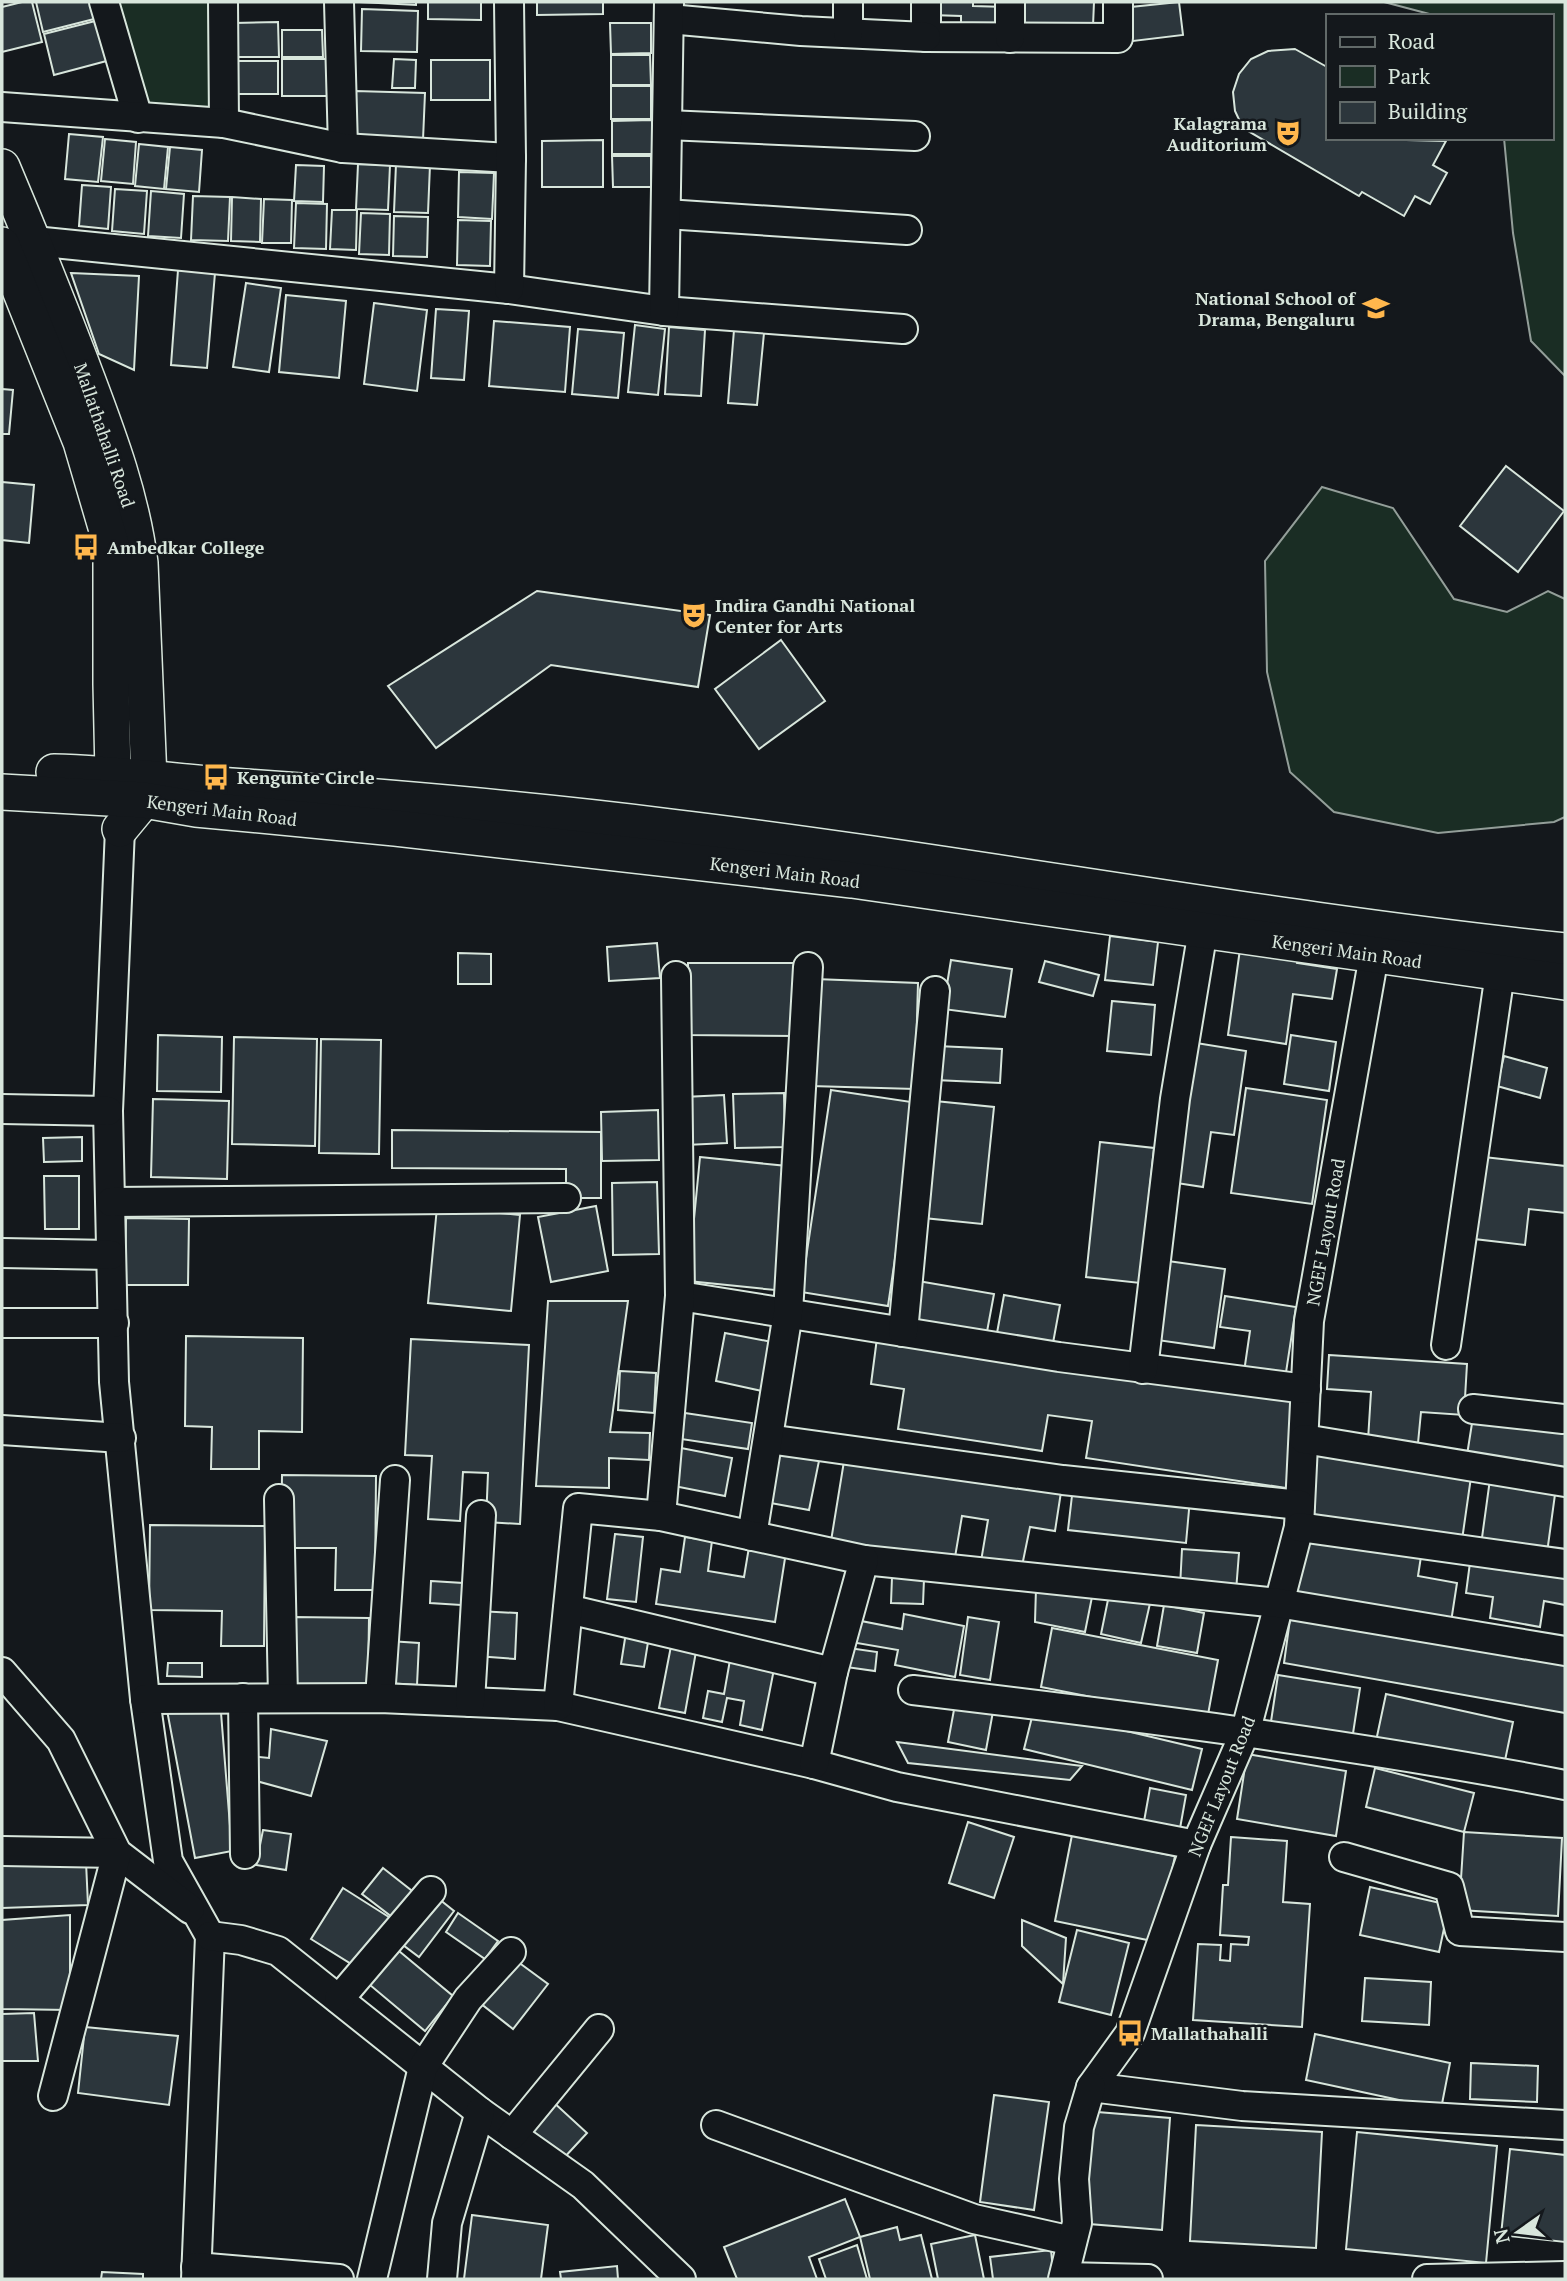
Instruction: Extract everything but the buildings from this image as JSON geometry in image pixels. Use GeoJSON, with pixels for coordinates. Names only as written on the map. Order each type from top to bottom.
{"type":"FeatureCollection","features":[{"type":"Feature","properties":{"kind":"main road","name":"Mallathahalli Road"},"geometry":{"type":"LineString","coordinates":[[2,167],[11,251],[81,442],[111,544],[129,796]]}},
{"type":"Feature","properties":{"kind":"main road","name":"Kengeri Main Road"},"geometry":{"type":"LineString","coordinates":[[2,771],[196,809],[395,828],[852,880],[1203,930],[1565,951]]}},
{"type":"Feature","properties":{"kind":"main road","name":"Kengeri Main Road"},"geometry":{"type":"LineString","coordinates":[[2,792],[129,796],[671,827],[1377,942],[1500,973],[1565,982]]}},
{"type":"Feature","properties":{"kind":"street"},"geometry":{"type":"LineString","coordinates":[[104,2],[138,118]]}},
{"type":"Feature","properties":{"kind":"street"},"geometry":{"type":"LineString","coordinates":[[223,2],[224,123]]}},
{"type":"Feature","properties":{"kind":"street"},"geometry":{"type":"LineString","coordinates":[[339,2],[343,148]]}},
{"type":"Feature","properties":{"kind":"street"},"geometry":{"type":"LineString","coordinates":[[509,2],[509,289]]}},
{"type":"Feature","properties":{"kind":"street"},"geometry":{"type":"LineString","coordinates":[[848,2],[848,33]]}},
{"type":"Feature","properties":{"kind":"street"},"geometry":{"type":"LineString","coordinates":[[926,2],[926,37]]}},
{"type":"Feature","properties":{"kind":"street"},"geometry":{"type":"LineString","coordinates":[[1010,2],[1010,38]]}},
{"type":"Feature","properties":{"kind":"street"},"geometry":{"type":"LineString","coordinates":[[664,311],[669,10],[848,33],[926,37],[1118,38],[1118,2]]}},
{"type":"Feature","properties":{"kind":"street"},"geometry":{"type":"LineString","coordinates":[[2,107],[224,123],[343,148],[511,158]]}},
{"type":"Feature","properties":{"kind":"street"},"geometry":{"type":"LineString","coordinates":[[667,125],[915,136]]}},
{"type":"Feature","properties":{"kind":"street"},"geometry":{"type":"LineString","coordinates":[[666,214],[908,230]]}},
{"type":"Feature","properties":{"kind":"street"},"geometry":{"type":"LineString","coordinates":[[11,251],[509,289],[664,311],[903,330]]}},
{"type":"Feature","properties":{"kind":"street"},"geometry":{"type":"LineString","coordinates":[[129,796],[108,1111],[114,1382],[145,1699],[169,1861],[204,1926],[196,2273],[339,2279]]}},
{"type":"Feature","properties":{"kind":"street"},"geometry":{"type":"LineString","coordinates":[[1143,1369],[1175,1100],[1203,930]]}},
{"type":"Feature","properties":{"kind":"street","name":"NGEF Layout Road"},"geometry":{"type":"LineString","coordinates":[[1064,2278],[1077,2223],[1074,2179],[1079,2127],[1091,2087],[1130,2033],[1196,1845],[1246,1730],[1299,1516],[1309,1321],[1377,942]]}},
{"type":"Feature","properties":{"kind":"street"},"geometry":{"type":"LineString","coordinates":[[752,1536],[788,1313],[808,967]]}},
{"type":"Feature","properties":{"kind":"street"},"geometry":{"type":"LineString","coordinates":[[1447,1345],[1500,973]]}},
{"type":"Feature","properties":{"kind":"street"},"geometry":{"type":"LineString","coordinates":[[661,1516],[680,1296],[676,975]]}},
{"type":"Feature","properties":{"kind":"street"},"geometry":{"type":"LineString","coordinates":[[903,1332],[935,991]]}},
{"type":"Feature","properties":{"kind":"street"},"geometry":{"type":"LineString","coordinates":[[2,1109],[108,1111]]}},
{"type":"Feature","properties":{"kind":"street"},"geometry":{"type":"LineString","coordinates":[[111,1202],[566,1198]]}},
{"type":"Feature","properties":{"kind":"street"},"geometry":{"type":"LineString","coordinates":[[2,1253],[111,1255]]}},
{"type":"Feature","properties":{"kind":"street"},"geometry":{"type":"LineString","coordinates":[[680,1296],[1143,1369],[1306,1389]]}},
{"type":"Feature","properties":{"kind":"street"},"geometry":{"type":"LineString","coordinates":[[2,1323],[114,1323]]}},
{"type":"Feature","properties":{"kind":"street"},"geometry":{"type":"LineString","coordinates":[[1473,1409],[1564,1411]]}},
{"type":"Feature","properties":{"kind":"street"},"geometry":{"type":"LineString","coordinates":[[2,1430],[121,1438]]}},
{"type":"Feature","properties":{"kind":"street"},"geometry":{"type":"LineString","coordinates":[[768,1439],[1299,1516],[1565,1563]]}},
{"type":"Feature","properties":{"kind":"street"},"geometry":{"type":"LineString","coordinates":[[1304,1439],[1565,1482]]}},
{"type":"Feature","properties":{"kind":"street"},"geometry":{"type":"LineString","coordinates":[[380,1698],[395,1480]]}},
{"type":"Feature","properties":{"kind":"street"},"geometry":{"type":"LineString","coordinates":[[279,1499],[283,1698]]}},
{"type":"Feature","properties":{"kind":"street"},"geometry":{"type":"LineString","coordinates":[[558,1706],[578,1508],[661,1516],[864,1560],[1278,1603],[1565,1651]]}},
{"type":"Feature","properties":{"kind":"street"},"geometry":{"type":"LineString","coordinates":[[470,1702],[481,1515]]}},
{"type":"Feature","properties":{"kind":"street"},"geometry":{"type":"LineString","coordinates":[[814,1764],[832,1672],[864,1560]]}},
{"type":"Feature","properties":{"kind":"street"},"geometry":{"type":"LineString","coordinates":[[568,1609],[832,1672]]}},
{"type":"Feature","properties":{"kind":"street"},"geometry":{"type":"LineString","coordinates":[[2,1672],[61,1740],[117,1853],[204,1926],[278,1951],[480,2112],[583,2185],[681,2279]]}},
{"type":"Feature","properties":{"kind":"street"},"geometry":{"type":"LineString","coordinates":[[913,1690],[1246,1730],[1448,1762],[1565,1785]]}},
{"type":"Feature","properties":{"kind":"street"},"geometry":{"type":"LineString","coordinates":[[243,1698],[245,1854]]}},
{"type":"Feature","properties":{"kind":"street"},"geometry":{"type":"LineString","coordinates":[[145,1699],[380,1698],[558,1706],[814,1764],[897,1787],[1196,1845]]}},
{"type":"Feature","properties":{"kind":"street"},"geometry":{"type":"LineString","coordinates":[[2,1851],[117,1853]]}},
{"type":"Feature","properties":{"kind":"street"},"geometry":{"type":"LineString","coordinates":[[53,2096],[117,1853]]}},
{"type":"Feature","properties":{"kind":"street"},"geometry":{"type":"LineString","coordinates":[[1345,1857],[1449,1887],[1460,1931],[1565,1937]]}},
{"type":"Feature","properties":{"kind":"street"},"geometry":{"type":"LineString","coordinates":[[339,1999],[431,1891]]}},
{"type":"Feature","properties":{"kind":"street"},"geometry":{"type":"LineString","coordinates":[[372,2279],[423,2067],[468,1999],[511,1952]]}},
{"type":"Feature","properties":{"kind":"street"},"geometry":{"type":"LineString","coordinates":[[512,2135],[598,2029]]}},
{"type":"Feature","properties":{"kind":"street"},"geometry":{"type":"LineString","coordinates":[[1091,2087],[1242,2106],[1565,2125]]}},
{"type":"Feature","properties":{"kind":"street"},"geometry":{"type":"LineString","coordinates":[[442,2279],[447,2223],[480,2112]]}},
{"type":"Feature","properties":{"kind":"street"},"geometry":{"type":"LineString","coordinates":[[716,2125],[974,2219],[1072,2242]]}},
{"type":"Feature","properties":{"kind":"street"},"geometry":{"type":"LineString","coordinates":[[1427,2279],[1565,2276]]}},
{"type":"Feature","properties":{"kind":"street"},"geometry":{"type":"LineString","coordinates":[[1064,2278],[1148,2279]]}},
{"type":"Feature","properties":{"kind":"green space"},"geometry":{"type":"Polygon","coordinates":[[[113,2],[215,2],[216,132],[150,122],[113,2]]]}},
{"type":"Feature","properties":{"kind":"green space"},"geometry":{"type":"Polygon","coordinates":[[[1384,2],[1565,2],[1565,376],[1531,341],[1513,233],[1504,140],[1553,140],[1553,14],[1429,14],[1384,2]]]}},
{"type":"Feature","properties":{"kind":"green space"},"geometry":{"type":"Polygon","coordinates":[[[1322,487],[1393,508],[1454,599],[1507,612],[1548,591],[1565,599],[1565,817],[1554,822],[1438,833],[1334,812],[1290,772],[1267,672],[1265,561],[1322,487]]]}},
{"type":"Feature","properties":{"kind":"place","name":"Kalagrama Auditorium"},"geometry":{"type":"Point","coordinates":[1288,133]}},
{"type":"Feature","properties":{"kind":"place","name":"National School of Drama, Bengaluru"},"geometry":{"type":"Point","coordinates":[1376,308]}},
{"type":"Feature","properties":{"kind":"place","name":"Ambedkar College"},"geometry":{"type":"Point","coordinates":[86,547]}},
{"type":"Feature","properties":{"kind":"place","name":"Indira Gandhi National Center for Arts"},"geometry":{"type":"Point","coordinates":[694,615]}},
{"type":"Feature","properties":{"kind":"place","name":"Kengunte Circle"},"geometry":{"type":"Point","coordinates":[216,777]}},
{"type":"Feature","properties":{"kind":"place","name":"Mallathahalli"},"geometry":{"type":"Point","coordinates":[1130,2033]}}]}
